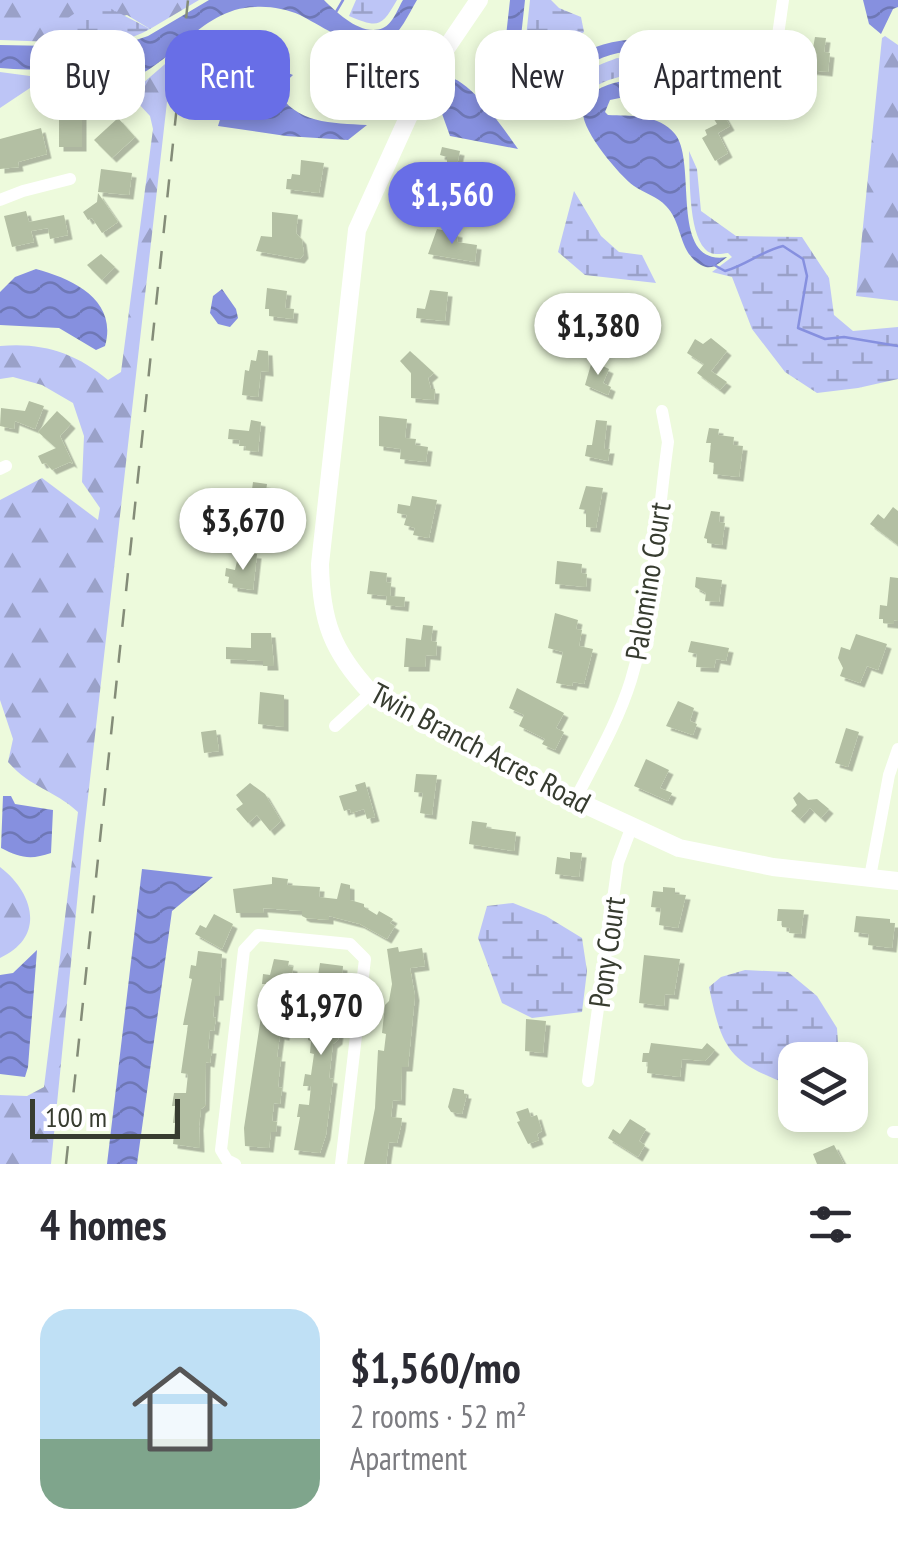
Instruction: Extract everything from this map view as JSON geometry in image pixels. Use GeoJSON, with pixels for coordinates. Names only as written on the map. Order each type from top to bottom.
{"type":"FeatureCollection","features":[{"type":"Feature","properties":{"kind":"street","name":"Twin Branch Acres Road"},"geometry":{"type":"LineString","coordinates":[[479,0],[426,78],[357,230],[322,546],[320,594],[327,631],[348,668],[371,693],[575,800],[679,848],[773,867],[898,881]]}},
{"type":"Feature","properties":{"kind":"street"},"geometry":{"type":"LineString","coordinates":[[778,30],[782,0]]}},
{"type":"Feature","properties":{"kind":"street"},"geometry":{"type":"LineString","coordinates":[[0,200],[70,179]]}},
{"type":"Feature","properties":{"kind":"street","name":"Palomino Court"},"geometry":{"type":"LineString","coordinates":[[575,800],[620,708],[642,635],[668,442],[662,410]]}},
{"type":"Feature","properties":{"kind":"street"},"geometry":{"type":"LineString","coordinates":[[335,726],[371,693]]}},
{"type":"Feature","properties":{"kind":"street"},"geometry":{"type":"LineString","coordinates":[[870,877],[898,749]]}},
{"type":"Feature","properties":{"kind":"street","name":"Pony Court"},"geometry":{"type":"LineString","coordinates":[[588,1080],[618,863],[632,826]]}},
{"type":"Feature","properties":{"kind":"street"},"geometry":{"type":"LineString","coordinates":[[234,1164],[221,1150],[244,950],[258,936],[350,944],[365,958],[341,1164]]}},
{"type":"Feature","properties":{"kind":"green space"},"geometry":{"type":"Polygon","coordinates":[[[0,0],[199,0],[150,29],[127,15],[68,30],[30,30],[30,41],[0,40],[0,0]]]}},
{"type":"Feature","properties":{"kind":"green space"},"geometry":{"type":"Polygon","coordinates":[[[356,0],[397,0],[382,21],[373,24],[349,16],[356,0]]]}},
{"type":"Feature","properties":{"kind":"green space"},"geometry":{"type":"Polygon","coordinates":[[[530,0],[551,0],[559,8],[581,17],[584,30],[527,30],[530,0]]]}},
{"type":"Feature","properties":{"kind":"green space"},"geometry":{"type":"Polygon","coordinates":[[[100,3],[150,29],[59,30],[84,9],[100,3]]]}},
{"type":"Feature","properties":{"kind":"green space"},"geometry":{"type":"Polygon","coordinates":[[[885,36],[898,45],[898,301],[856,296],[885,36]]]}},
{"type":"Feature","properties":{"kind":"green space"},"geometry":{"type":"Polygon","coordinates":[[[619,58],[619,77],[599,84],[599,66],[619,58]]]}},
{"type":"Feature","properties":{"kind":"green space"},"geometry":{"type":"Polygon","coordinates":[[[165,64],[165,120],[84,832],[51,1164],[0,1164],[0,1095],[27,1096],[44,1087],[78,812],[8,762],[13,739],[0,700],[0,500],[42,478],[98,520],[100,508],[82,482],[84,436],[73,403],[42,385],[13,377],[0,379],[0,346],[58,351],[108,380],[121,372],[153,129],[145,111],[145,81],[165,64]]]}},
{"type":"Feature","properties":{"kind":"green space"},"geometry":{"type":"Polygon","coordinates":[[[0,72],[30,76],[30,88],[0,108],[0,72]]]}},
{"type":"Feature","properties":{"kind":"green space"},"geometry":{"type":"Polygon","coordinates":[[[689,151],[697,169],[701,211],[736,236],[802,237],[829,278],[834,315],[853,331],[898,327],[898,379],[817,393],[785,372],[752,329],[732,277],[712,272],[732,257],[728,253],[710,253],[699,241],[691,202],[689,151]]]}},
{"type":"Feature","properties":{"kind":"green space"},"geometry":{"type":"Polygon","coordinates":[[[574,191],[601,236],[619,252],[642,255],[656,283],[585,275],[558,252],[574,191]]]}},
{"type":"Feature","properties":{"kind":"green space"},"geometry":{"type":"Polygon","coordinates":[[[0,867],[21,889],[30,914],[24,939],[0,958],[0,867]]]}},
{"type":"Feature","properties":{"kind":"green space"},"geometry":{"type":"Polygon","coordinates":[[[513,903],[546,916],[582,938],[587,971],[582,1012],[532,1018],[502,1003],[478,938],[487,906],[513,903]]]}},
{"type":"Feature","properties":{"kind":"green space"},"geometry":{"type":"Polygon","coordinates":[[[745,970],[788,972],[817,996],[837,1028],[838,1042],[778,1042],[778,1080],[753,1069],[732,1051],[719,1026],[709,987],[721,977],[745,970]]]}},
{"type":"Feature","properties":{"kind":"water"},"geometry":{"type":"Polygon","coordinates":[[[209,0],[324,0],[351,22],[375,30],[328,30],[300,15],[272,8],[235,10],[198,30],[165,30],[165,57],[145,72],[148,36],[209,0]]]}},
{"type":"Feature","properties":{"kind":"water"},"geometry":{"type":"Polygon","coordinates":[[[403,0],[417,0],[398,30],[375,30],[390,23],[403,0]]]}},
{"type":"Feature","properties":{"kind":"water"},"geometry":{"type":"Polygon","coordinates":[[[510,0],[525,0],[522,30],[507,30],[510,0]]]}},
{"type":"Feature","properties":{"kind":"water"},"geometry":{"type":"Polygon","coordinates":[[[863,0],[898,0],[898,7],[893,9],[881,34],[869,24],[863,0]]]}},
{"type":"Feature","properties":{"kind":"water"},"geometry":{"type":"Polygon","coordinates":[[[619,41],[619,52],[599,59],[599,46],[619,41]]]}},
{"type":"Feature","properties":{"kind":"water"},"geometry":{"type":"Polygon","coordinates":[[[0,45],[30,46],[30,70],[0,68],[0,45]]]}},
{"type":"Feature","properties":{"kind":"water"},"geometry":{"type":"Polygon","coordinates":[[[455,79],[475,94],[475,120],[497,120],[518,149],[450,136],[444,120],[455,120],[455,79]]]}},
{"type":"Feature","properties":{"kind":"water"},"geometry":{"type":"Polygon","coordinates":[[[619,82],[619,98],[610,100],[605,112],[608,115],[619,115],[619,120],[655,120],[675,134],[685,166],[691,230],[697,246],[709,256],[727,257],[715,266],[701,265],[688,253],[663,203],[634,186],[594,139],[585,120],[599,120],[599,89],[619,82]]]}},
{"type":"Feature","properties":{"kind":"water"},"geometry":{"type":"Polygon","coordinates":[[[290,106],[310,120],[367,125],[348,140],[218,126],[220,120],[290,120],[290,106]]]}},
{"type":"Feature","properties":{"kind":"water"},"geometry":{"type":"Polygon","coordinates":[[[36,269],[78,286],[99,304],[107,330],[105,346],[96,350],[59,328],[0,325],[0,292],[15,277],[36,269]]]}},
{"type":"Feature","properties":{"kind":"water"},"geometry":{"type":"Polygon","coordinates":[[[222,289],[238,318],[230,327],[218,324],[210,313],[213,296],[222,289]]]}},
{"type":"Feature","properties":{"kind":"water"},"geometry":{"type":"Polygon","coordinates":[[[3,796],[11,796],[15,804],[53,810],[51,853],[26,857],[1,848],[3,796]]]}},
{"type":"Feature","properties":{"kind":"water"},"geometry":{"type":"Polygon","coordinates":[[[142,869],[213,877],[172,911],[137,1164],[107,1164],[142,869]]]}},
{"type":"Feature","properties":{"kind":"water"},"geometry":{"type":"Polygon","coordinates":[[[37,950],[28,1067],[25,1077],[0,1074],[0,975],[13,973],[37,950]]]}},
{"type":"Feature","properties":{"kind":"building"},"geometry":{"type":"Polygon","coordinates":[[[817,37],[826,38],[824,52],[830,53],[828,72],[817,71],[817,37]]]}},
{"type":"Feature","properties":{"kind":"building"},"geometry":{"type":"Polygon","coordinates":[[[59,120],[82,120],[82,147],[59,147],[59,120]]]}},
{"type":"Feature","properties":{"kind":"building"},"geometry":{"type":"Polygon","coordinates":[[[116,120],[135,137],[112,158],[94,140],[116,120]]]}},
{"type":"Feature","properties":{"kind":"building"},"geometry":{"type":"Polygon","coordinates":[[[714,120],[727,120],[730,126],[718,133],[728,153],[715,161],[702,138],[707,135],[705,130],[717,124],[714,120]]]}},
{"type":"Feature","properties":{"kind":"building"},"geometry":{"type":"Polygon","coordinates":[[[41,128],[47,154],[18,162],[19,167],[0,169],[0,139],[41,128]]]}},
{"type":"Feature","properties":{"kind":"building"},"geometry":{"type":"Polygon","coordinates":[[[442,147],[460,151],[456,170],[460,171],[457,181],[466,183],[464,196],[441,191],[447,164],[447,157],[440,155],[442,147]]]}},
{"type":"Feature","properties":{"kind":"building"},"geometry":{"type":"Polygon","coordinates":[[[301,160],[324,163],[319,193],[286,189],[292,174],[300,175],[301,160]]]}},
{"type":"Feature","properties":{"kind":"building"},"geometry":{"type":"Polygon","coordinates":[[[101,169],[132,173],[129,195],[98,192],[101,169]]]}},
{"type":"Feature","properties":{"kind":"building"},"geometry":{"type":"Polygon","coordinates":[[[98,193],[118,222],[102,233],[83,212],[97,202],[98,193]]]}},
{"type":"Feature","properties":{"kind":"building"},"geometry":{"type":"Polygon","coordinates":[[[26,211],[29,222],[64,215],[68,235],[50,239],[48,228],[31,231],[34,242],[12,247],[4,216],[26,211]]]}},
{"type":"Feature","properties":{"kind":"building"},"geometry":{"type":"Polygon","coordinates":[[[272,212],[298,215],[296,233],[302,240],[304,254],[300,259],[256,251],[261,236],[272,237],[272,212]]]}},
{"type":"Feature","properties":{"kind":"building"},"geometry":{"type":"Polygon","coordinates":[[[437,229],[458,233],[457,242],[477,245],[475,262],[428,254],[437,229]]]}},
{"type":"Feature","properties":{"kind":"building"},"geometry":{"type":"Polygon","coordinates":[[[101,254],[115,267],[102,280],[87,265],[101,254]]]}},
{"type":"Feature","properties":{"kind":"building"},"geometry":{"type":"Polygon","coordinates":[[[267,288],[287,291],[285,308],[294,309],[293,319],[269,316],[269,309],[265,309],[267,288]]]}},
{"type":"Feature","properties":{"kind":"building"},"geometry":{"type":"Polygon","coordinates":[[[430,290],[448,292],[445,321],[416,318],[417,308],[425,309],[430,290]]]}},
{"type":"Feature","properties":{"kind":"building"},"geometry":{"type":"Polygon","coordinates":[[[640,305],[648,323],[632,330],[635,337],[621,343],[618,337],[613,339],[606,323],[640,305]]]}},
{"type":"Feature","properties":{"kind":"building"},"geometry":{"type":"Polygon","coordinates":[[[711,338],[727,351],[711,371],[727,382],[720,390],[697,373],[704,364],[687,353],[695,339],[703,344],[711,338]]]}},
{"type":"Feature","properties":{"kind":"building"},"geometry":{"type":"Polygon","coordinates":[[[258,350],[268,351],[269,372],[261,371],[258,397],[242,395],[245,370],[249,371],[251,360],[256,361],[258,350]]]}},
{"type":"Feature","properties":{"kind":"building"},"geometry":{"type":"Polygon","coordinates":[[[410,351],[434,373],[428,378],[431,389],[435,389],[434,400],[411,398],[411,373],[400,361],[410,351]]]}},
{"type":"Feature","properties":{"kind":"building"},"geometry":{"type":"Polygon","coordinates":[[[592,361],[609,369],[603,383],[611,387],[608,395],[585,385],[592,361]]]}},
{"type":"Feature","properties":{"kind":"building"},"geometry":{"type":"Polygon","coordinates":[[[29,401],[44,406],[35,429],[15,421],[14,429],[0,426],[1,408],[25,411],[29,401]]]}},
{"type":"Feature","properties":{"kind":"building"},"geometry":{"type":"Polygon","coordinates":[[[57,411],[71,424],[60,436],[73,464],[52,470],[38,456],[56,448],[38,432],[57,411]]]}},
{"type":"Feature","properties":{"kind":"building"},"geometry":{"type":"Polygon","coordinates":[[[379,416],[407,419],[405,438],[416,439],[415,445],[428,447],[426,462],[400,459],[401,449],[379,446],[379,416]]]}},
{"type":"Feature","properties":{"kind":"building"},"geometry":{"type":"Polygon","coordinates":[[[251,420],[261,422],[258,452],[239,446],[240,440],[228,439],[229,429],[249,431],[251,420]]]}},
{"type":"Feature","properties":{"kind":"building"},"geometry":{"type":"Polygon","coordinates":[[[596,420],[607,421],[604,449],[610,449],[608,461],[585,456],[587,445],[592,445],[596,420]]]}},
{"type":"Feature","properties":{"kind":"building"},"geometry":{"type":"Polygon","coordinates":[[[709,428],[719,429],[718,435],[734,437],[733,445],[743,446],[739,477],[713,474],[714,463],[709,462],[711,443],[706,443],[709,428]]]}},
{"type":"Feature","properties":{"kind":"building"},"geometry":{"type":"Polygon","coordinates":[[[253,482],[267,484],[264,507],[270,507],[268,525],[262,525],[261,534],[250,532],[251,525],[235,522],[237,503],[250,505],[253,482]]]}},
{"type":"Feature","properties":{"kind":"building"},"geometry":{"type":"Polygon","coordinates":[[[586,486],[603,488],[596,528],[586,527],[586,510],[579,509],[586,486]]]}},
{"type":"Feature","properties":{"kind":"building"},"geometry":{"type":"Polygon","coordinates":[[[412,496],[437,500],[429,538],[413,535],[415,528],[404,525],[407,515],[397,513],[398,504],[410,506],[412,496]]]}},
{"type":"Feature","properties":{"kind":"building"},"geometry":{"type":"Polygon","coordinates":[[[893,507],[898,511],[898,545],[870,524],[878,514],[884,519],[893,507]]]}},
{"type":"Feature","properties":{"kind":"building"},"geometry":{"type":"Polygon","coordinates":[[[711,511],[720,512],[719,522],[725,523],[722,545],[707,543],[704,538],[711,511]]]}},
{"type":"Feature","properties":{"kind":"building"},"geometry":{"type":"Polygon","coordinates":[[[246,553],[257,554],[253,590],[233,587],[225,576],[226,568],[235,570],[237,561],[244,562],[246,553]]]}},
{"type":"Feature","properties":{"kind":"building"},"geometry":{"type":"Polygon","coordinates":[[[557,561],[582,564],[581,573],[587,574],[586,587],[555,584],[557,561]]]}},
{"type":"Feature","properties":{"kind":"building"},"geometry":{"type":"Polygon","coordinates":[[[370,571],[387,573],[390,596],[405,597],[404,607],[386,605],[387,596],[367,594],[370,571]]]}},
{"type":"Feature","properties":{"kind":"building"},"geometry":{"type":"Polygon","coordinates":[[[696,577],[722,580],[719,602],[705,601],[706,593],[695,587],[696,577]]]}},
{"type":"Feature","properties":{"kind":"building"},"geometry":{"type":"Polygon","coordinates":[[[890,577],[898,578],[898,621],[894,620],[894,624],[879,619],[880,605],[887,606],[890,577]]]}},
{"type":"Feature","properties":{"kind":"building"},"geometry":{"type":"Polygon","coordinates":[[[555,613],[578,620],[576,629],[582,630],[579,646],[593,649],[584,684],[556,683],[563,652],[548,648],[555,613]]]}},
{"type":"Feature","properties":{"kind":"building"},"geometry":{"type":"Polygon","coordinates":[[[423,625],[433,626],[431,641],[437,642],[436,656],[426,655],[425,667],[404,667],[406,638],[421,640],[423,625]]]}},
{"type":"Feature","properties":{"kind":"building"},"geometry":{"type":"Polygon","coordinates":[[[251,633],[271,633],[274,666],[263,666],[263,661],[226,659],[226,647],[251,648],[251,633]]]}},
{"type":"Feature","properties":{"kind":"building"},"geometry":{"type":"Polygon","coordinates":[[[856,634],[887,644],[878,670],[867,666],[860,683],[840,676],[843,668],[838,658],[841,647],[850,650],[856,634]]]}},
{"type":"Feature","properties":{"kind":"building"},"geometry":{"type":"Polygon","coordinates":[[[691,641],[729,648],[726,661],[716,659],[714,668],[696,667],[697,654],[688,652],[691,641]]]}},
{"type":"Feature","properties":{"kind":"building"},"geometry":{"type":"Polygon","coordinates":[[[517,688],[564,713],[556,728],[564,732],[555,750],[542,744],[545,739],[519,726],[524,715],[509,708],[517,688]]]}},
{"type":"Feature","properties":{"kind":"building"},"geometry":{"type":"Polygon","coordinates":[[[260,692],[284,695],[284,727],[258,724],[260,692]]]}},
{"type":"Feature","properties":{"kind":"building"},"geometry":{"type":"Polygon","coordinates":[[[678,701],[694,708],[690,721],[697,724],[693,735],[666,726],[678,701]]]}},
{"type":"Feature","properties":{"kind":"building"},"geometry":{"type":"Polygon","coordinates":[[[846,728],[859,732],[848,767],[835,763],[846,728]]]}},
{"type":"Feature","properties":{"kind":"building"},"geometry":{"type":"Polygon","coordinates":[[[216,730],[219,751],[204,753],[201,732],[216,730]]]}},
{"type":"Feature","properties":{"kind":"building"},"geometry":{"type":"Polygon","coordinates":[[[646,759],[669,770],[660,788],[672,793],[668,801],[634,786],[646,759]]]}},
{"type":"Feature","properties":{"kind":"building"},"geometry":{"type":"Polygon","coordinates":[[[416,774],[437,775],[432,815],[420,813],[423,793],[414,792],[416,774]]]}},
{"type":"Feature","properties":{"kind":"building"},"geometry":{"type":"Polygon","coordinates":[[[365,782],[375,817],[367,819],[364,809],[344,811],[339,796],[357,791],[355,785],[365,782]]]}},
{"type":"Feature","properties":{"kind":"building"},"geometry":{"type":"Polygon","coordinates":[[[250,783],[265,794],[281,821],[270,831],[257,815],[248,823],[236,809],[243,804],[236,795],[250,783]]]}},
{"type":"Feature","properties":{"kind":"building"},"geometry":{"type":"Polygon","coordinates":[[[799,792],[829,809],[821,818],[810,808],[800,819],[791,811],[797,805],[793,798],[799,792]]]}},
{"type":"Feature","properties":{"kind":"building"},"geometry":{"type":"Polygon","coordinates":[[[472,821],[487,823],[486,828],[516,832],[514,851],[469,844],[472,821]]]}},
{"type":"Feature","properties":{"kind":"building"},"geometry":{"type":"Polygon","coordinates":[[[570,852],[582,853],[579,877],[555,874],[557,857],[570,859],[570,852]]]}},
{"type":"Feature","properties":{"kind":"building"},"geometry":{"type":"Polygon","coordinates":[[[272,877],[288,879],[287,885],[320,887],[319,897],[337,899],[341,883],[350,885],[350,900],[393,919],[390,923],[395,926],[387,939],[360,924],[329,916],[329,920],[306,918],[302,911],[263,908],[264,913],[236,913],[233,889],[272,884],[272,877]]]}},
{"type":"Feature","properties":{"kind":"building"},"geometry":{"type":"Polygon","coordinates":[[[663,887],[686,895],[678,928],[659,925],[661,908],[651,907],[653,891],[663,892],[663,887]]]}},
{"type":"Feature","properties":{"kind":"building"},"geometry":{"type":"Polygon","coordinates":[[[778,909],[804,910],[801,934],[789,933],[790,928],[782,927],[782,921],[777,921],[778,909]]]}},
{"type":"Feature","properties":{"kind":"building"},"geometry":{"type":"Polygon","coordinates":[[[214,914],[233,924],[222,949],[195,934],[200,925],[206,928],[214,914]]]}},
{"type":"Feature","properties":{"kind":"building"},"geometry":{"type":"Polygon","coordinates":[[[856,916],[890,919],[890,923],[895,923],[892,948],[868,945],[869,934],[854,932],[856,916]]]}},
{"type":"Feature","properties":{"kind":"building"},"geometry":{"type":"Polygon","coordinates":[[[398,947],[399,952],[422,948],[425,966],[410,968],[415,996],[408,1067],[402,1067],[401,1101],[393,1100],[391,1117],[402,1118],[401,1126],[397,1143],[389,1142],[386,1164],[364,1164],[375,1108],[378,1050],[384,1051],[385,1005],[392,984],[387,949],[398,947]]]}},
{"type":"Feature","properties":{"kind":"building"},"geometry":{"type":"Polygon","coordinates":[[[198,951],[222,954],[214,1031],[210,1030],[210,1063],[206,1062],[200,1148],[173,1144],[172,1106],[174,1093],[186,1093],[188,1074],[181,1073],[188,1025],[183,1025],[191,965],[196,966],[198,951]]]}},
{"type":"Feature","properties":{"kind":"building"},"geometry":{"type":"Polygon","coordinates":[[[644,955],[680,959],[674,995],[665,994],[664,1006],[639,1003],[644,955]]]}},
{"type":"Feature","properties":{"kind":"building"},"geometry":{"type":"Polygon","coordinates":[[[274,959],[289,961],[288,966],[293,967],[285,1036],[280,1035],[277,1057],[281,1057],[278,1087],[282,1088],[280,1104],[274,1103],[272,1121],[277,1122],[276,1132],[271,1132],[269,1148],[245,1146],[244,1128],[266,984],[262,984],[263,974],[270,975],[274,959]]]}},
{"type":"Feature","properties":{"kind":"building"},"geometry":{"type":"Polygon","coordinates":[[[320,963],[343,966],[345,980],[338,1040],[333,1044],[326,1135],[320,1153],[294,1150],[299,1104],[309,1105],[311,1086],[303,1086],[305,1074],[311,1075],[314,1054],[310,1053],[308,1040],[320,963]]]}},
{"type":"Feature","properties":{"kind":"building"},"geometry":{"type":"Polygon","coordinates":[[[526,1019],[546,1021],[543,1053],[525,1051],[526,1019]]]}},
{"type":"Feature","properties":{"kind":"building"},"geometry":{"type":"Polygon","coordinates":[[[651,1043],[702,1049],[707,1043],[715,1050],[705,1061],[682,1059],[680,1077],[647,1073],[648,1062],[642,1062],[643,1053],[649,1053],[651,1043]]]}},
{"type":"Feature","properties":{"kind":"building"},"geometry":{"type":"Polygon","coordinates":[[[453,1088],[467,1094],[462,1114],[451,1112],[448,1107],[453,1088]]]}},
{"type":"Feature","properties":{"kind":"building"},"geometry":{"type":"Polygon","coordinates":[[[528,1108],[531,1117],[537,1115],[542,1131],[537,1134],[539,1140],[528,1144],[516,1112],[528,1108]]]}},
{"type":"Feature","properties":{"kind":"building"},"geometry":{"type":"Polygon","coordinates":[[[630,1119],[646,1129],[639,1141],[645,1145],[638,1157],[608,1138],[613,1129],[620,1134],[630,1119]]]}},
{"type":"Feature","properties":{"kind":"building"},"geometry":{"type":"Polygon","coordinates":[[[834,1145],[844,1164],[817,1164],[813,1154],[834,1145]]]}},
{"type":"Feature","properties":{"kind":"waterway"},"geometry":{"type":"LineString","coordinates":[[336,12],[343,0]]}},
{"type":"Feature","properties":{"kind":"waterway"},"geometry":{"type":"LineString","coordinates":[[714,265],[725,271],[783,246],[803,259],[807,276],[798,328],[825,339],[844,337],[898,346]]}},
{"type":"Feature","properties":{"kind":"railway"},"geometry":{"type":"LineString","coordinates":[[66,1164],[188,0]]}}]}
